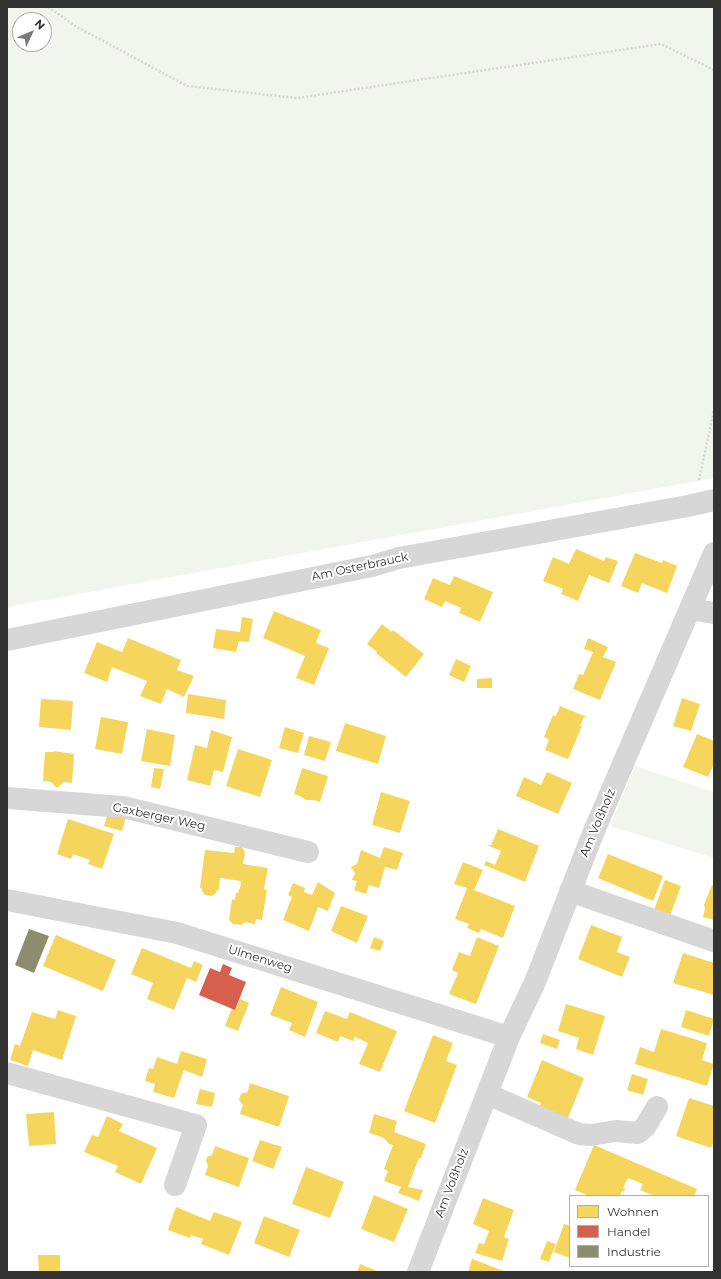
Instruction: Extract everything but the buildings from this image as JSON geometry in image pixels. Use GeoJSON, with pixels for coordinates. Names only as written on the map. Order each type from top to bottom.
{"type":"FeatureCollection","features":[{"type":"Feature","properties":{"kind":"street","name":"Am Osterbrauck"},"geometry":{"type":"LineString","coordinates":[[7,640],[372,566],[399,558],[714,500]]}},
{"type":"Feature","properties":{"kind":"street","name":"Am Voßholz"},"geometry":{"type":"LineString","coordinates":[[418,1272],[509,1037],[535,982],[594,831],[714,554]]}},
{"type":"Feature","properties":{"kind":"street"},"geometry":{"type":"LineString","coordinates":[[690,609],[714,613]]}},
{"type":"Feature","properties":{"kind":"street","name":"Gaxberger Weg"},"geometry":{"type":"LineString","coordinates":[[7,798],[123,807],[308,852]]}},
{"type":"Feature","properties":{"kind":"street"},"geometry":{"type":"LineString","coordinates":[[570,891],[714,941]]}},
{"type":"Feature","properties":{"kind":"street","name":"Ulmenweg"},"geometry":{"type":"LineString","coordinates":[[7,900],[177,933],[509,1037]]}},
{"type":"Feature","properties":{"kind":"street"},"geometry":{"type":"LineString","coordinates":[[7,1074],[196,1125],[175,1185]]}},
{"type":"Feature","properties":{"kind":"street"},"geometry":{"type":"LineString","coordinates":[[487,1094],[579,1134],[591,1135],[616,1131],[638,1133],[645,1127],[657,1107]]}},
{"type":"Feature","properties":{"kind":"path"},"geometry":{"type":"LineString","coordinates":[[48,7],[77,27],[187,86],[297,98],[661,44],[714,70]]}},
{"type":"Feature","properties":{"kind":"path"},"geometry":{"type":"LineString","coordinates":[[688,506],[699,480],[714,410]]}},
{"type":"Feature","properties":{"kind":"shaded area"},"geometry":{"type":"Polygon","coordinates":[[[7,7],[714,7],[714,478],[7,607],[7,7]]]}},
{"type":"Feature","properties":{"kind":"shaded area"},"geometry":{"type":"Polygon","coordinates":[[[635,766],[714,792],[714,858],[610,826],[635,766]]]}}]}
